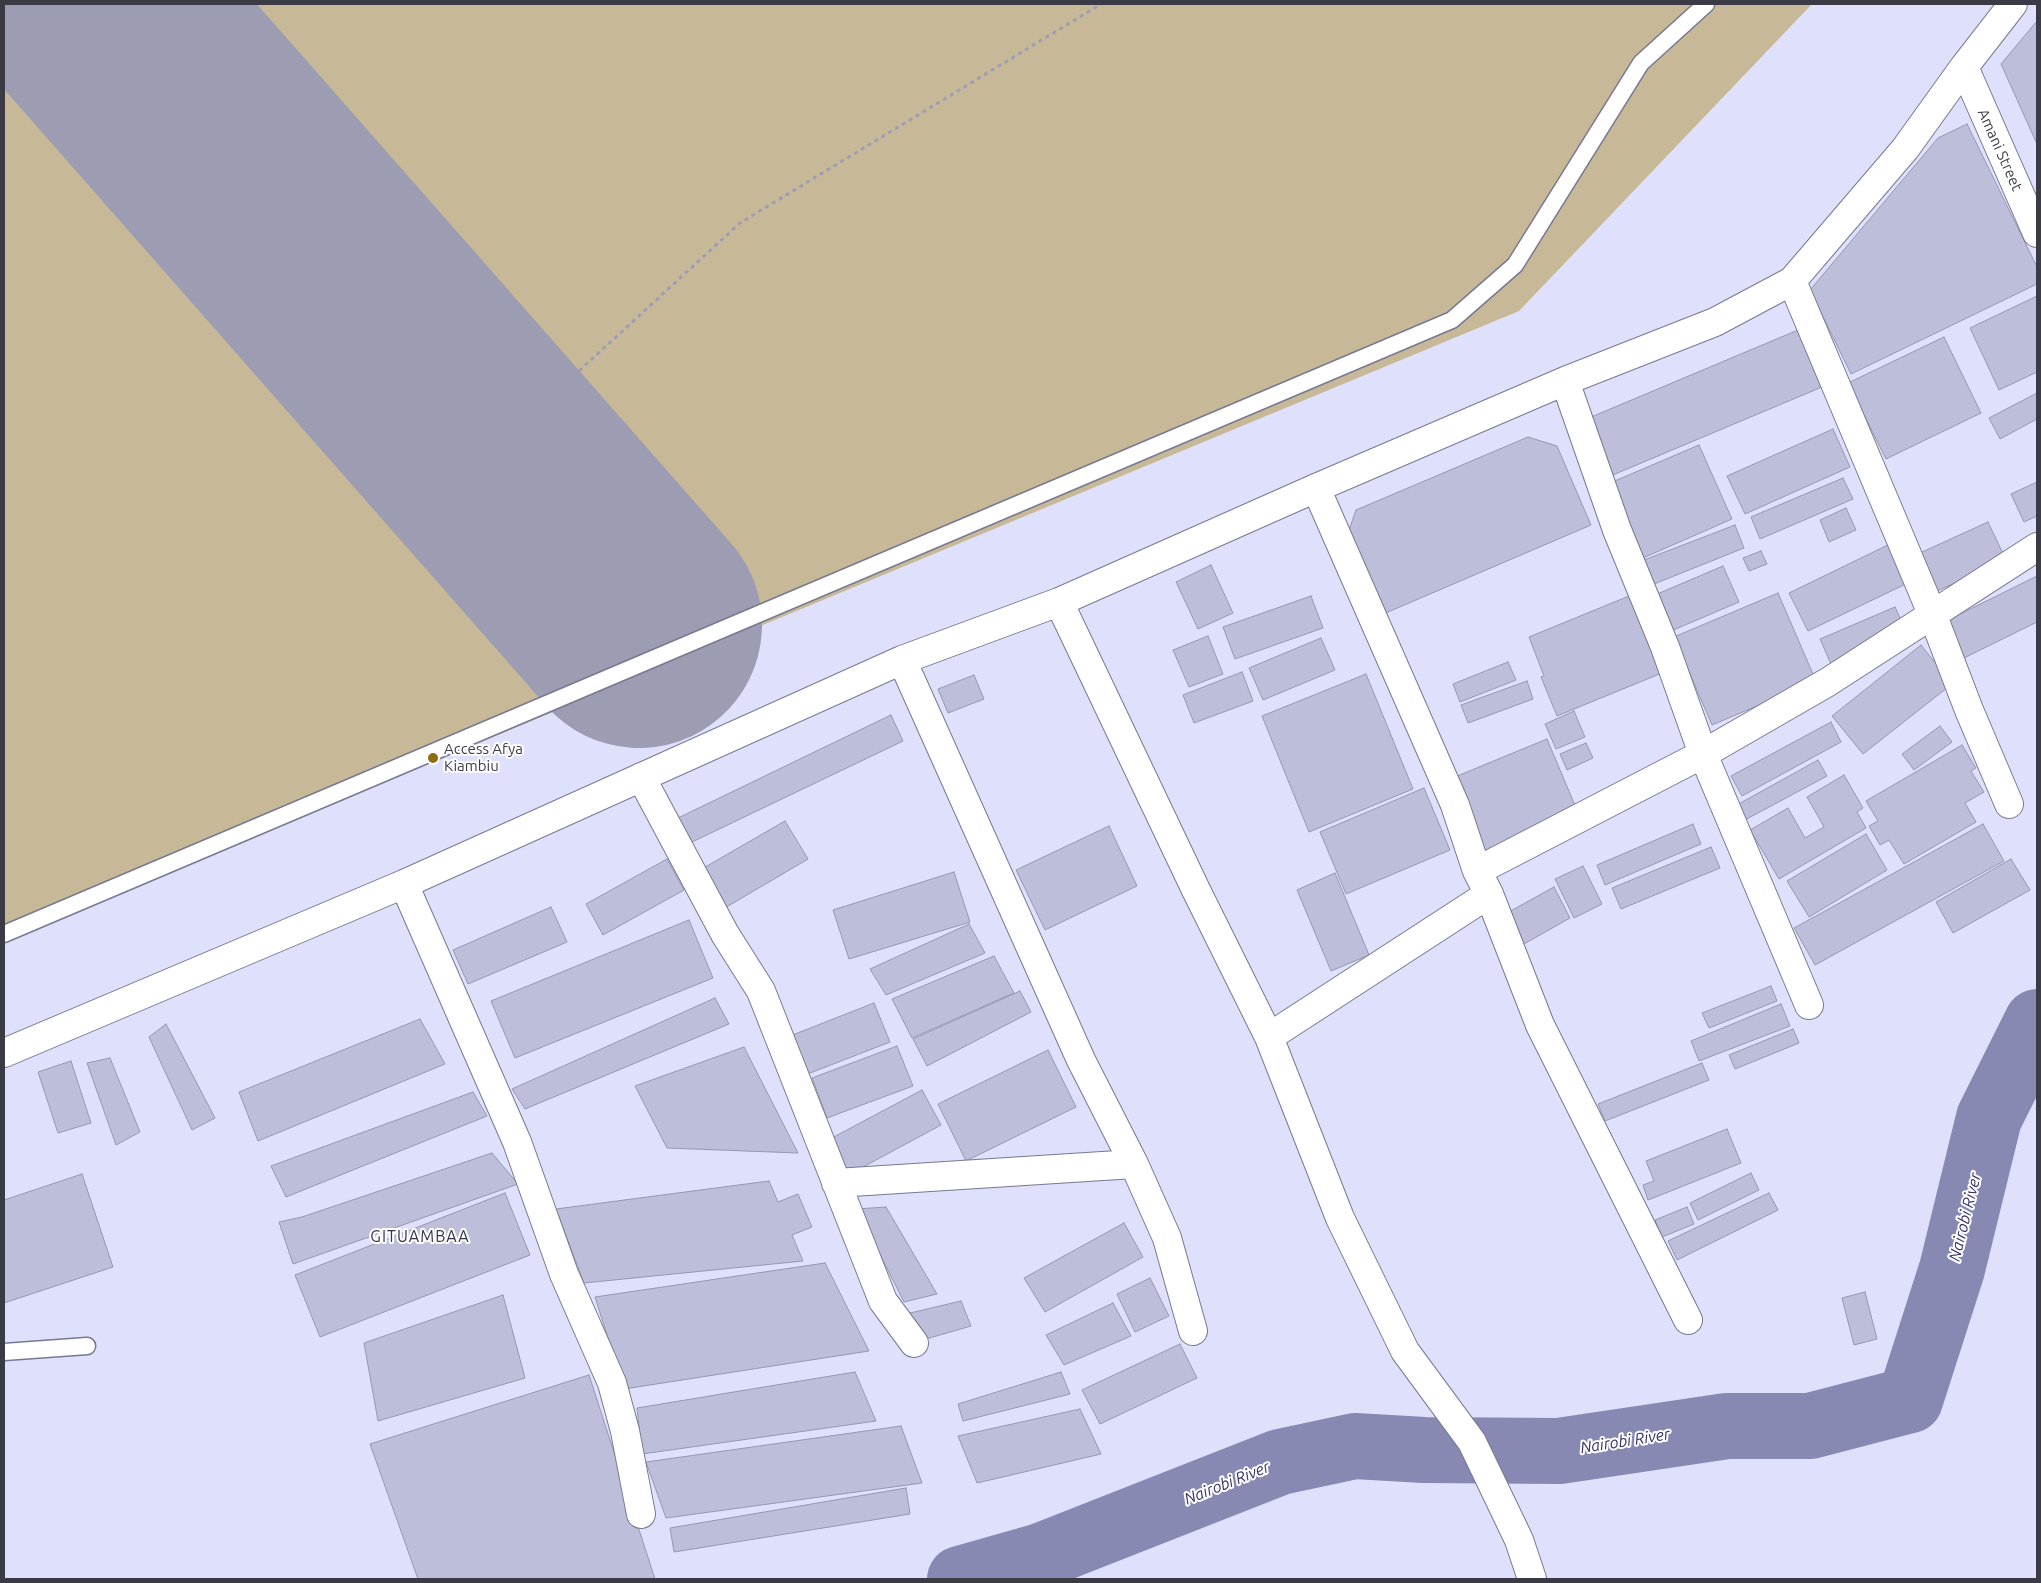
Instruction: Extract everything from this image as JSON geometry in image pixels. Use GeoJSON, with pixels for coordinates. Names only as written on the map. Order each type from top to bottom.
{"type":"FeatureCollection","features":[{"type":"Feature","properties":{"kind":"street"},"geometry":{"type":"LineString","coordinates":[[4,1053],[404,884],[902,660],[1059,602],[1316,488],[1565,381],[1715,322],[1792,281],[1905,149],[2013,4]]}},
{"type":"Feature","properties":{"kind":"street","name":"Amani Street"},"geometry":{"type":"LineString","coordinates":[[1964,68],[2037,233]]}},
{"type":"Feature","properties":{"kind":"street"},"geometry":{"type":"LineString","coordinates":[[1792,281],[1933,616],[1969,710],[2009,804]]}},
{"type":"Feature","properties":{"kind":"street"},"geometry":{"type":"LineString","coordinates":[[1565,381],[1617,530],[1665,647],[1703,754],[1809,1005]]}},
{"type":"Feature","properties":{"kind":"street"},"geometry":{"type":"LineString","coordinates":[[1316,488],[1455,805],[1483,882],[1540,1025],[1688,1320]]}},
{"type":"Feature","properties":{"kind":"street"},"geometry":{"type":"LineString","coordinates":[[1269,1037],[1483,882],[1828,682],[1933,616],[2037,546]]}},
{"type":"Feature","properties":{"kind":"street"},"geometry":{"type":"LineString","coordinates":[[1059,602],[1196,890],[1269,1037],[1340,1218],[1405,1350],[1472,1442],[1519,1540],[1532,1579]]}},
{"type":"Feature","properties":{"kind":"street"},"geometry":{"type":"LineString","coordinates":[[902,660],[1081,1060],[1134,1164],[1167,1238],[1193,1331]]}},
{"type":"Feature","properties":{"kind":"street"},"geometry":{"type":"LineString","coordinates":[[640,777],[725,934],[761,991],[884,1302],[914,1343]]}},
{"type":"Feature","properties":{"kind":"street"},"geometry":{"type":"LineString","coordinates":[[404,884],[517,1142],[564,1274],[612,1383],[625,1431],[640,1514]]}},
{"type":"Feature","properties":{"kind":"street"},"geometry":{"type":"LineString","coordinates":[[836,1183],[1134,1164]]}},
{"type":"Feature","properties":{"kind":"lane"},"geometry":{"type":"LineString","coordinates":[[4,934],[1452,320],[1515,265],[1641,63],[1706,4]]}},
{"type":"Feature","properties":{"kind":"lane"},"geometry":{"type":"LineString","coordinates":[[4,1352],[87,1346]]}},
{"type":"Feature","properties":{"kind":"path"},"geometry":{"type":"LineString","coordinates":[[463,425],[580,370],[740,223],[1101,4]]}},
{"type":"Feature","properties":{"kind":"shaded area"},"geometry":{"type":"Polygon","coordinates":[[[4,4],[1812,4],[1519,311],[4,940],[4,4]]]}},
{"type":"Feature","properties":{"kind":"building"},"geometry":{"type":"Polygon","coordinates":[[[2037,21],[2037,144],[2001,64],[2037,21]]]}},
{"type":"Feature","properties":{"kind":"building"},"geometry":{"type":"Polygon","coordinates":[[[1967,124],[2037,267],[2037,284],[1851,374],[1810,290],[1938,138],[1967,124]]]}},
{"type":"Feature","properties":{"kind":"building"},"geometry":{"type":"Polygon","coordinates":[[[2037,296],[2037,372],[1999,390],[1970,328],[2037,296]]]}},
{"type":"Feature","properties":{"kind":"building"},"geometry":{"type":"Polygon","coordinates":[[[1798,330],[1822,387],[1608,477],[1584,420],[1798,330]]]}},
{"type":"Feature","properties":{"kind":"building"},"geometry":{"type":"Polygon","coordinates":[[[1944,337],[1981,413],[1886,459],[1848,383],[1944,337]]]}},
{"type":"Feature","properties":{"kind":"building"},"geometry":{"type":"Polygon","coordinates":[[[2037,393],[2037,419],[2000,439],[1989,418],[2037,393]]]}},
{"type":"Feature","properties":{"kind":"building"},"geometry":{"type":"Polygon","coordinates":[[[1833,429],[1850,467],[1745,514],[1727,476],[1833,429]]]}},
{"type":"Feature","properties":{"kind":"building"},"geometry":{"type":"Polygon","coordinates":[[[1528,437],[1557,446],[1591,525],[1381,615],[1347,536],[1356,510],[1528,437]]]}},
{"type":"Feature","properties":{"kind":"building"},"geometry":{"type":"Polygon","coordinates":[[[1699,445],[1732,519],[1643,558],[1610,483],[1699,445]]]}},
{"type":"Feature","properties":{"kind":"building"},"geometry":{"type":"Polygon","coordinates":[[[1843,478],[1853,499],[1760,539],[1751,517],[1843,478]]]}},
{"type":"Feature","properties":{"kind":"building"},"geometry":{"type":"Polygon","coordinates":[[[2037,482],[2037,516],[2024,522],[2011,494],[2037,482]]]}},
{"type":"Feature","properties":{"kind":"building"},"geometry":{"type":"Polygon","coordinates":[[[1846,508],[1856,530],[1829,542],[1820,520],[1846,508]]]}},
{"type":"Feature","properties":{"kind":"building"},"geometry":{"type":"Polygon","coordinates":[[[1988,522],[2006,560],[1937,591],[1920,553],[1988,522]]]}},
{"type":"Feature","properties":{"kind":"building"},"geometry":{"type":"Polygon","coordinates":[[[1735,525],[1744,548],[1654,584],[1644,560],[1735,525]]]}},
{"type":"Feature","properties":{"kind":"building"},"geometry":{"type":"Polygon","coordinates":[[[1894,542],[1912,581],[1808,631],[1789,593],[1894,542]]]}},
{"type":"Feature","properties":{"kind":"building"},"geometry":{"type":"Polygon","coordinates":[[[1761,551],[1767,564],[1749,571],[1743,558],[1761,551]]]}},
{"type":"Feature","properties":{"kind":"building"},"geometry":{"type":"Polygon","coordinates":[[[1211,565],[1233,613],[1198,629],[1176,582],[1211,565]]]}},
{"type":"Feature","properties":{"kind":"building"},"geometry":{"type":"Polygon","coordinates":[[[1723,566],[1739,602],[1671,631],[1655,595],[1723,566]]]}},
{"type":"Feature","properties":{"kind":"building"},"geometry":{"type":"Polygon","coordinates":[[[2037,576],[2037,622],[1962,659],[1944,622],[2037,576]]]}},
{"type":"Feature","properties":{"kind":"building"},"geometry":{"type":"Polygon","coordinates":[[[1778,593],[1816,681],[1712,725],[1674,637],[1778,593]]]}},
{"type":"Feature","properties":{"kind":"building"},"geometry":{"type":"Polygon","coordinates":[[[1311,596],[1323,628],[1235,659],[1223,627],[1311,596]]]}},
{"type":"Feature","properties":{"kind":"building"},"geometry":{"type":"Polygon","coordinates":[[[1629,596],[1662,673],[1557,716],[1541,677],[1544,676],[1529,637],[1629,596]]]}},
{"type":"Feature","properties":{"kind":"building"},"geometry":{"type":"Polygon","coordinates":[[[1895,607],[1906,631],[1831,664],[1820,639],[1895,607]]]}},
{"type":"Feature","properties":{"kind":"building"},"geometry":{"type":"Polygon","coordinates":[[[1208,636],[1223,674],[1189,687],[1173,650],[1208,636]]]}},
{"type":"Feature","properties":{"kind":"building"},"geometry":{"type":"Polygon","coordinates":[[[1321,638],[1335,670],[1263,700],[1249,668],[1321,638]]]}},
{"type":"Feature","properties":{"kind":"building"},"geometry":{"type":"Polygon","coordinates":[[[1921,645],[1952,684],[1863,754],[1832,716],[1921,645]]]}},
{"type":"Feature","properties":{"kind":"building"},"geometry":{"type":"Polygon","coordinates":[[[1508,662],[1516,680],[1460,702],[1453,684],[1508,662]]]}},
{"type":"Feature","properties":{"kind":"building"},"geometry":{"type":"Polygon","coordinates":[[[1242,672],[1253,701],[1194,723],[1183,695],[1242,672]]]}},
{"type":"Feature","properties":{"kind":"building"},"geometry":{"type":"Polygon","coordinates":[[[1366,674],[1413,789],[1309,832],[1262,716],[1366,674]]]}},
{"type":"Feature","properties":{"kind":"building"},"geometry":{"type":"Polygon","coordinates":[[[974,675],[984,699],[948,713],[938,689],[974,675]]]}},
{"type":"Feature","properties":{"kind":"building"},"geometry":{"type":"Polygon","coordinates":[[[1527,681],[1533,699],[1468,723],[1461,705],[1527,681]]]}},
{"type":"Feature","properties":{"kind":"building"},"geometry":{"type":"Polygon","coordinates":[[[1574,711],[1585,737],[1556,749],[1545,724],[1574,711]]]}},
{"type":"Feature","properties":{"kind":"building"},"geometry":{"type":"Polygon","coordinates":[[[891,715],[903,741],[690,843],[678,818],[891,715]]]}},
{"type":"Feature","properties":{"kind":"building"},"geometry":{"type":"Polygon","coordinates":[[[1831,722],[1841,742],[1742,796],[1731,776],[1831,722]]]}},
{"type":"Feature","properties":{"kind":"building"},"geometry":{"type":"Polygon","coordinates":[[[1940,726],[1952,742],[1914,770],[1902,754],[1940,726]]]}},
{"type":"Feature","properties":{"kind":"building"},"geometry":{"type":"Polygon","coordinates":[[[1547,739],[1579,815],[1482,855],[1450,779],[1547,739]]]}},
{"type":"Feature","properties":{"kind":"building"},"geometry":{"type":"Polygon","coordinates":[[[1586,743],[1593,758],[1567,770],[1560,754],[1586,743]]]}},
{"type":"Feature","properties":{"kind":"building"},"geometry":{"type":"Polygon","coordinates":[[[1962,745],[1976,768],[1971,771],[1984,792],[1965,803],[1976,822],[1904,864],[1889,840],[1880,845],[1869,826],[1878,821],[1866,801],[1962,745]]]}},
{"type":"Feature","properties":{"kind":"building"},"geometry":{"type":"Polygon","coordinates":[[[1818,760],[1827,776],[1743,821],[1735,806],[1818,760]]]}},
{"type":"Feature","properties":{"kind":"building"},"geometry":{"type":"Polygon","coordinates":[[[1844,775],[1863,808],[1857,812],[1866,828],[1779,879],[1750,830],[1788,808],[1805,838],[1824,827],[1807,797],[1844,775]]]}},
{"type":"Feature","properties":{"kind":"building"},"geometry":{"type":"Polygon","coordinates":[[[1424,788],[1450,850],[1346,894],[1320,832],[1424,788]]]}},
{"type":"Feature","properties":{"kind":"building"},"geometry":{"type":"Polygon","coordinates":[[[785,821],[808,859],[723,909],[700,870],[785,821]]]}},
{"type":"Feature","properties":{"kind":"building"},"geometry":{"type":"Polygon","coordinates":[[[1693,824],[1701,844],[1605,885],[1597,865],[1693,824]]]}},
{"type":"Feature","properties":{"kind":"building"},"geometry":{"type":"Polygon","coordinates":[[[1983,824],[2004,861],[1815,965],[1794,928],[1983,824]]]}},
{"type":"Feature","properties":{"kind":"building"},"geometry":{"type":"Polygon","coordinates":[[[1109,826],[1137,886],[1045,930],[1016,870],[1109,826]]]}},
{"type":"Feature","properties":{"kind":"building"},"geometry":{"type":"Polygon","coordinates":[[[1866,834],[1887,870],[1809,917],[1787,881],[1866,834]]]}},
{"type":"Feature","properties":{"kind":"building"},"geometry":{"type":"Polygon","coordinates":[[[1711,847],[1720,868],[1621,909],[1612,888],[1711,847]]]}},
{"type":"Feature","properties":{"kind":"building"},"geometry":{"type":"Polygon","coordinates":[[[667,859],[684,890],[603,935],[586,904],[667,859]]]}},
{"type":"Feature","properties":{"kind":"building"},"geometry":{"type":"Polygon","coordinates":[[[2011,859],[2030,890],[1953,933],[1936,902],[2011,859]]]}},
{"type":"Feature","properties":{"kind":"building"},"geometry":{"type":"Polygon","coordinates":[[[1583,866],[1602,904],[1574,918],[1555,879],[1583,866]]]}},
{"type":"Feature","properties":{"kind":"building"},"geometry":{"type":"Polygon","coordinates":[[[954,872],[970,922],[849,959],[833,910],[954,872]]]}},
{"type":"Feature","properties":{"kind":"building"},"geometry":{"type":"Polygon","coordinates":[[[1335,873],[1369,955],[1331,971],[1297,890],[1335,873]]]}},
{"type":"Feature","properties":{"kind":"building"},"geometry":{"type":"Polygon","coordinates":[[[1554,887],[1570,918],[1524,944],[1507,913],[1554,887]]]}},
{"type":"Feature","properties":{"kind":"building"},"geometry":{"type":"Polygon","coordinates":[[[551,907],[567,942],[468,984],[453,950],[551,907]]]}},
{"type":"Feature","properties":{"kind":"building"},"geometry":{"type":"Polygon","coordinates":[[[689,920],[713,978],[515,1058],[491,1001],[689,920]]]}},
{"type":"Feature","properties":{"kind":"building"},"geometry":{"type":"Polygon","coordinates":[[[969,924],[985,953],[886,995],[870,969],[969,924]]]}},
{"type":"Feature","properties":{"kind":"building"},"geometry":{"type":"Polygon","coordinates":[[[994,956],[1014,993],[912,1038],[892,999],[994,956]]]}},
{"type":"Feature","properties":{"kind":"building"},"geometry":{"type":"Polygon","coordinates":[[[1771,986],[1777,1001],[1709,1028],[1702,1013],[1771,986]]]}},
{"type":"Feature","properties":{"kind":"building"},"geometry":{"type":"Polygon","coordinates":[[[1020,991],[1031,1012],[927,1066],[913,1039],[1020,991]]]}},
{"type":"Feature","properties":{"kind":"building"},"geometry":{"type":"Polygon","coordinates":[[[715,998],[729,1024],[525,1109],[512,1089],[715,998]]]}},
{"type":"Feature","properties":{"kind":"building"},"geometry":{"type":"Polygon","coordinates":[[[874,1003],[890,1042],[805,1075],[790,1036],[874,1003]]]}},
{"type":"Feature","properties":{"kind":"building"},"geometry":{"type":"Polygon","coordinates":[[[1781,1004],[1790,1026],[1699,1061],[1691,1041],[1781,1004]]]}},
{"type":"Feature","properties":{"kind":"building"},"geometry":{"type":"Polygon","coordinates":[[[420,1019],[445,1064],[258,1141],[239,1092],[420,1019]]]}},
{"type":"Feature","properties":{"kind":"building"},"geometry":{"type":"Polygon","coordinates":[[[166,1024],[215,1118],[192,1130],[149,1037],[166,1024]]]}},
{"type":"Feature","properties":{"kind":"building"},"geometry":{"type":"Polygon","coordinates":[[[1793,1029],[1799,1043],[1735,1069],[1729,1055],[1793,1029]]]}},
{"type":"Feature","properties":{"kind":"building"},"geometry":{"type":"Polygon","coordinates":[[[897,1046],[913,1086],[827,1118],[812,1078],[897,1046]]]}},
{"type":"Feature","properties":{"kind":"building"},"geometry":{"type":"Polygon","coordinates":[[[744,1047],[798,1153],[667,1148],[635,1086],[744,1047]]]}},
{"type":"Feature","properties":{"kind":"building"},"geometry":{"type":"Polygon","coordinates":[[[1048,1050],[1076,1107],[966,1161],[938,1104],[1048,1050]]]}},
{"type":"Feature","properties":{"kind":"building"},"geometry":{"type":"Polygon","coordinates":[[[110,1058],[140,1132],[116,1145],[87,1063],[110,1058]]]}},
{"type":"Feature","properties":{"kind":"building"},"geometry":{"type":"Polygon","coordinates":[[[71,1061],[91,1123],[58,1133],[38,1072],[71,1061]]]}},
{"type":"Feature","properties":{"kind":"building"},"geometry":{"type":"Polygon","coordinates":[[[1702,1063],[1709,1080],[1605,1121],[1598,1104],[1702,1063]]]}},
{"type":"Feature","properties":{"kind":"building"},"geometry":{"type":"Polygon","coordinates":[[[922,1090],[941,1125],[850,1174],[830,1139],[922,1090]]]}},
{"type":"Feature","properties":{"kind":"building"},"geometry":{"type":"Polygon","coordinates":[[[473,1092],[487,1116],[286,1197],[271,1166],[473,1092]]]}},
{"type":"Feature","properties":{"kind":"building"},"geometry":{"type":"Polygon","coordinates":[[[1727,1129],[1741,1163],[1648,1200],[1643,1185],[1654,1181],[1646,1161],[1727,1129]]]}},
{"type":"Feature","properties":{"kind":"building"},"geometry":{"type":"Polygon","coordinates":[[[492,1153],[518,1184],[293,1264],[279,1222],[302,1217],[492,1153]]]}},
{"type":"Feature","properties":{"kind":"building"},"geometry":{"type":"Polygon","coordinates":[[[1751,1173],[1759,1190],[1698,1220],[1690,1203],[1751,1173]]]}},
{"type":"Feature","properties":{"kind":"building"},"geometry":{"type":"Polygon","coordinates":[[[82,1174],[113,1267],[4,1303],[4,1200],[82,1174]]]}},
{"type":"Feature","properties":{"kind":"building"},"geometry":{"type":"Polygon","coordinates":[[[769,1181],[778,1202],[798,1194],[812,1227],[792,1235],[803,1261],[584,1283],[556,1209],[769,1181]]]}},
{"type":"Feature","properties":{"kind":"building"},"geometry":{"type":"Polygon","coordinates":[[[505,1193],[530,1255],[320,1337],[295,1275],[505,1193]]]}},
{"type":"Feature","properties":{"kind":"building"},"geometry":{"type":"Polygon","coordinates":[[[1769,1193],[1778,1210],[1677,1260],[1668,1241],[1769,1193]]]}},
{"type":"Feature","properties":{"kind":"building"},"geometry":{"type":"Polygon","coordinates":[[[886,1207],[937,1294],[904,1302],[857,1209],[886,1207]]]}},
{"type":"Feature","properties":{"kind":"building"},"geometry":{"type":"Polygon","coordinates":[[[1687,1207],[1694,1224],[1662,1237],[1655,1220],[1687,1207]]]}},
{"type":"Feature","properties":{"kind":"building"},"geometry":{"type":"Polygon","coordinates":[[[1124,1223],[1143,1257],[1045,1312],[1024,1278],[1124,1223]]]}},
{"type":"Feature","properties":{"kind":"building"},"geometry":{"type":"Polygon","coordinates":[[[825,1263],[869,1351],[624,1389],[595,1297],[825,1263]]]}},
{"type":"Feature","properties":{"kind":"building"},"geometry":{"type":"Polygon","coordinates":[[[1150,1278],[1169,1316],[1135,1332],[1117,1294],[1150,1278]]]}},
{"type":"Feature","properties":{"kind":"building"},"geometry":{"type":"Polygon","coordinates":[[[1865,1292],[1877,1339],[1854,1345],[1842,1298],[1865,1292]]]}},
{"type":"Feature","properties":{"kind":"building"},"geometry":{"type":"Polygon","coordinates":[[[503,1295],[525,1378],[378,1421],[364,1343],[503,1295]]]}},
{"type":"Feature","properties":{"kind":"building"},"geometry":{"type":"Polygon","coordinates":[[[961,1301],[971,1326],[919,1341],[910,1313],[961,1301]]]}},
{"type":"Feature","properties":{"kind":"building"},"geometry":{"type":"Polygon","coordinates":[[[1113,1303],[1131,1336],[1064,1365],[1046,1335],[1113,1303]]]}},
{"type":"Feature","properties":{"kind":"building"},"geometry":{"type":"Polygon","coordinates":[[[1180,1344],[1197,1378],[1100,1424],[1082,1390],[1180,1344]]]}},
{"type":"Feature","properties":{"kind":"building"},"geometry":{"type":"Polygon","coordinates":[[[855,1372],[876,1421],[642,1454],[637,1408],[855,1372]]]}},
{"type":"Feature","properties":{"kind":"building"},"geometry":{"type":"Polygon","coordinates":[[[1061,1372],[1070,1394],[963,1421],[958,1404],[1061,1372]]]}},
{"type":"Feature","properties":{"kind":"building"},"geometry":{"type":"Polygon","coordinates":[[[589,1375],[655,1579],[418,1579],[370,1444],[589,1375]]]}},
{"type":"Feature","properties":{"kind":"building"},"geometry":{"type":"Polygon","coordinates":[[[1080,1409],[1101,1454],[977,1483],[958,1436],[1080,1409]]]}},
{"type":"Feature","properties":{"kind":"building"},"geometry":{"type":"Polygon","coordinates":[[[901,1426],[922,1483],[666,1518],[646,1462],[901,1426]]]}},
{"type":"Feature","properties":{"kind":"building"},"geometry":{"type":"Polygon","coordinates":[[[906,1488],[910,1514],[674,1552],[670,1528],[906,1488]]]}},
{"type":"Feature","properties":{"kind":"waterway","name":"Nairobi River"},"geometry":{"type":"LineString","coordinates":[[960,1579],[1041,1556],[1280,1462],[1355,1446],[1424,1450],[1559,1451],[1727,1426],[1810,1426],[1910,1400],[1952,1269],[1989,1118],[2037,1022]]}},
{"type":"Feature","properties":{"kind":"runway"},"geometry":{"type":"LineString","coordinates":[[93,4],[639,625]]}},
{"type":"Feature","properties":{"kind":"place","name":"Access Afya Kiambiu"},"geometry":{"type":"Point","coordinates":[433,758]}},
{"type":"Feature","properties":{"kind":"district","name":"GITUAMBAA"},"geometry":{"type":"Point","coordinates":[420,1237]}}]}
